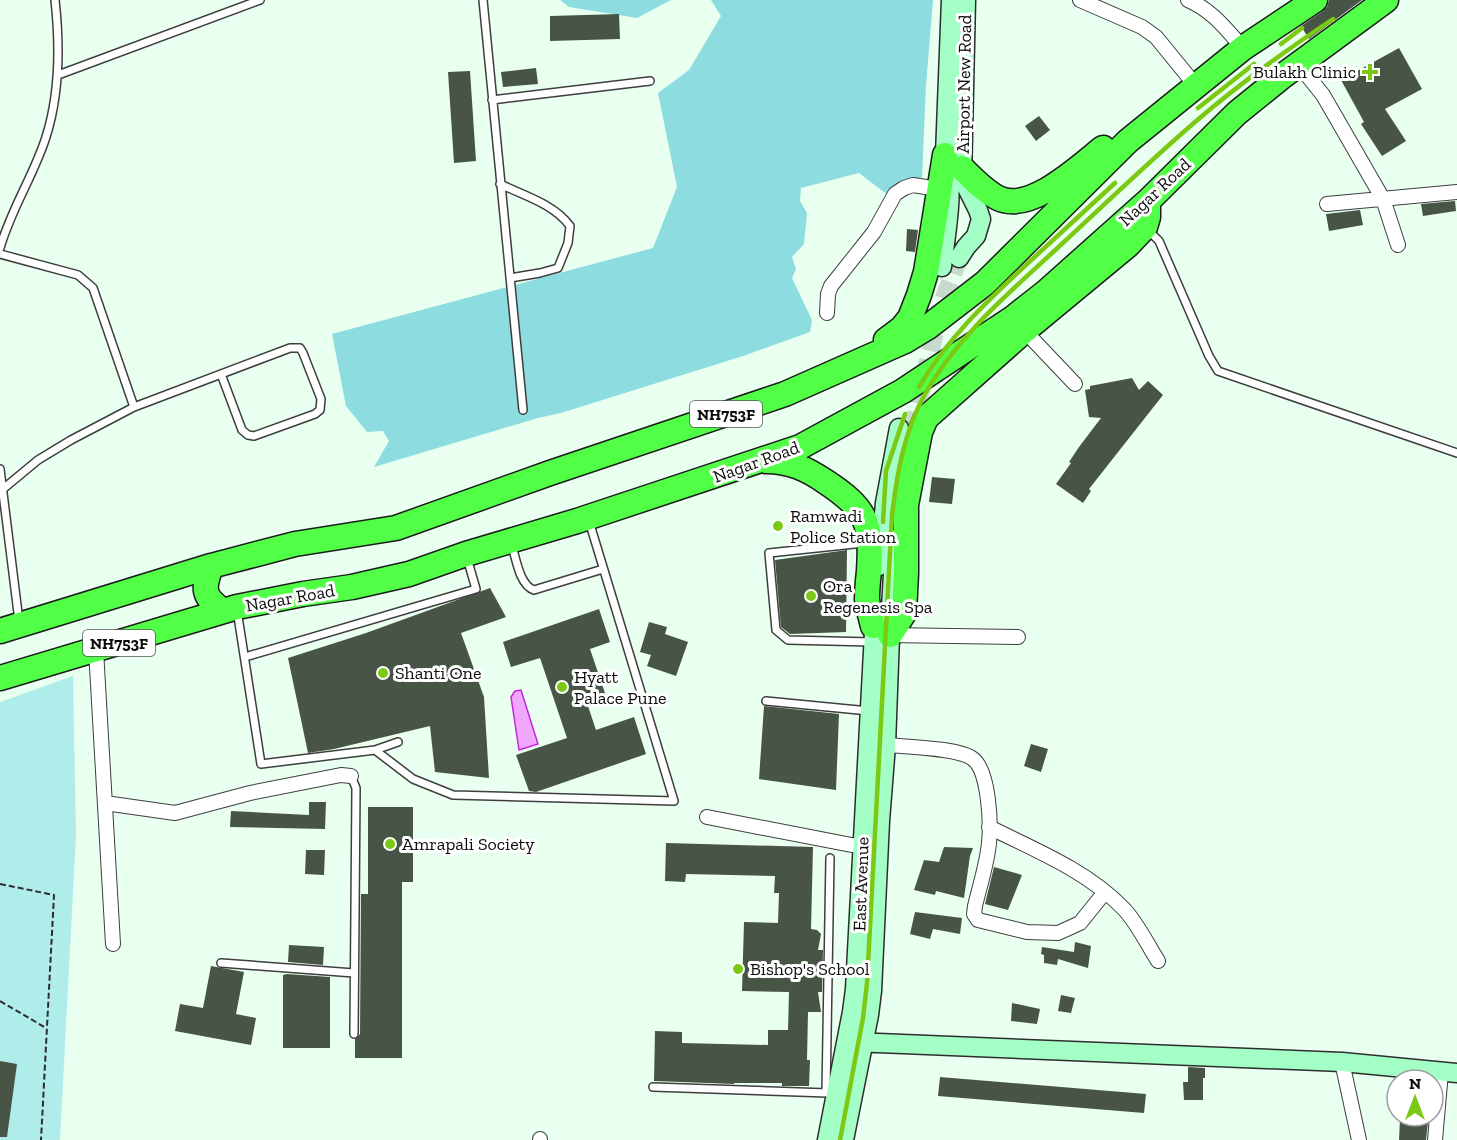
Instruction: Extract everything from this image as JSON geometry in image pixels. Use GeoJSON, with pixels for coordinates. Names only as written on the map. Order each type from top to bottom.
{"type":"FeatureCollection","features":[{"type":"Feature","properties":{"kind":"highway","name":"NH753F"},"geometry":{"type":"LineString","coordinates":[[10,628],[295,543],[396,528],[550,473],[785,394],[905,341],[928,327],[985,284],[1128,141],[1243,48],[1315,0]]}},
{"type":"Feature","properties":{"kind":"highway","name":"Nagar Road"},"geometry":{"type":"LineString","coordinates":[[0,678],[230,609],[303,594],[352,587],[409,574],[800,447],[1019,325],[1046,292],[1148,201],[1237,114],[1298,64],[1386,0]]}},
{"type":"Feature","properties":{"kind":"highway"},"geometry":{"type":"LineString","coordinates":[[855,363],[902,328],[915,308],[926,272],[938,189],[954,162],[999,199],[1010,201],[1034,197],[1047,191],[1120,137],[1140,132]]}},
{"type":"Feature","properties":{"kind":"highway"},"geometry":{"type":"LineString","coordinates":[[762,461],[779,461],[801,466],[849,497],[865,517],[869,542],[867,599],[877,634],[904,612],[906,505],[920,432],[926,418],[1019,325],[1128,245],[1145,227],[1148,217],[1148,201]]}},
{"type":"Feature","properties":{"kind":"highway"},"geometry":{"type":"LineString","coordinates":[[212,566],[205,583],[206,593],[211,602],[230,609]]}},
{"type":"Feature","properties":{"kind":"highway"},"geometry":{"type":"LineString","coordinates":[[176,577],[189,588],[192,596],[188,622]]}},
{"type":"Feature","properties":{"kind":"main road"},"geometry":{"type":"LineString","coordinates":[[942,267],[950,203],[950,175],[954,162],[951,0]]}},
{"type":"Feature","properties":{"kind":"main road","name":"Airport New Road"},"geometry":{"type":"LineString","coordinates":[[954,162],[966,0]]}},
{"type":"Feature","properties":{"kind":"main road"},"geometry":{"type":"LineString","coordinates":[[954,162],[976,204],[981,219],[976,236],[959,258]]}},
{"type":"Feature","properties":{"kind":"main road"},"geometry":{"type":"LineString","coordinates":[[877,634],[906,429]]}},
{"type":"Feature","properties":{"kind":"main road","name":"East Avenue"},"geometry":{"type":"LineString","coordinates":[[844,1140],[855,1042],[855,989],[868,711],[877,634]]}},
{"type":"Feature","properties":{"kind":"main road","name":"East Avenue"},"geometry":{"type":"LineString","coordinates":[[827,1140],[831,1093],[869,1015],[873,982],[880,821],[886,745],[877,634]]}},
{"type":"Feature","properties":{"kind":"main road"},"geometry":{"type":"LineString","coordinates":[[855,1042],[1342,1062],[1449,1073]]}},
{"type":"Feature","properties":{"kind":"street"},"geometry":{"type":"LineString","coordinates":[[1080,0],[1142,27],[1156,37],[1196,86]]}},
{"type":"Feature","properties":{"kind":"street"},"geometry":{"type":"LineString","coordinates":[[1188,0],[1203,3],[1243,48]]}},
{"type":"Feature","properties":{"kind":"street"},"geometry":{"type":"LineString","coordinates":[[1298,64],[1323,95],[1383,199],[1398,245]]}},
{"type":"Feature","properties":{"kind":"street"},"geometry":{"type":"LineString","coordinates":[[827,313],[831,286],[874,232],[895,194],[913,185],[938,189]]}},
{"type":"Feature","properties":{"kind":"street"},"geometry":{"type":"LineString","coordinates":[[1327,204],[1457,192]]}},
{"type":"Feature","properties":{"kind":"street"},"geometry":{"type":"LineString","coordinates":[[1019,325],[1075,384]]}},
{"type":"Feature","properties":{"kind":"street"},"geometry":{"type":"LineString","coordinates":[[877,634],[1018,637]]}},
{"type":"Feature","properties":{"kind":"street"},"geometry":{"type":"LineString","coordinates":[[96,650],[113,944]]}},
{"type":"Feature","properties":{"kind":"street"},"geometry":{"type":"LineString","coordinates":[[867,743],[957,752],[972,758],[980,767],[985,781],[989,841],[974,914],[978,920],[1027,932],[1058,933],[1080,923],[1105,892]]}},
{"type":"Feature","properties":{"kind":"street"},"geometry":{"type":"LineString","coordinates":[[105,803],[175,813],[259,791],[341,775],[351,776]]}},
{"type":"Feature","properties":{"kind":"street"},"geometry":{"type":"LineString","coordinates":[[707,817],[862,847]]}},
{"type":"Feature","properties":{"kind":"street"},"geometry":{"type":"LineString","coordinates":[[989,827],[1065,865],[1105,892],[1124,909],[1158,961]]}},
{"type":"Feature","properties":{"kind":"street"},"geometry":{"type":"LineString","coordinates":[[1342,1062],[1359,1140]]}},
{"type":"Feature","properties":{"kind":"street"},"geometry":{"type":"LineString","coordinates":[[1436,1140],[1449,1073]]}},
{"type":"Feature","properties":{"kind":"lane"},"geometry":{"type":"LineString","coordinates":[[0,248],[6,227],[46,137],[58,75],[55,0]]}},
{"type":"Feature","properties":{"kind":"lane"},"geometry":{"type":"LineString","coordinates":[[58,75],[260,0]]}},
{"type":"Feature","properties":{"kind":"lane"},"geometry":{"type":"LineString","coordinates":[[483,0],[523,410]]}},
{"type":"Feature","properties":{"kind":"lane"},"geometry":{"type":"LineString","coordinates":[[492,100],[650,81]]}},
{"type":"Feature","properties":{"kind":"lane"},"geometry":{"type":"LineString","coordinates":[[501,184],[562,215],[570,226],[568,243],[558,268],[510,278]]}},
{"type":"Feature","properties":{"kind":"lane"},"geometry":{"type":"LineString","coordinates":[[1145,227],[1154,233],[1159,241],[1209,356],[1218,371],[1457,453]]}},
{"type":"Feature","properties":{"kind":"lane"},"geometry":{"type":"LineString","coordinates":[[0,254],[78,275],[93,288],[135,407]]}},
{"type":"Feature","properties":{"kind":"lane"},"geometry":{"type":"LineString","coordinates":[[3,489],[38,460],[135,407],[221,374],[290,348],[300,348],[303,353],[321,399],[320,410],[315,414],[254,436],[248,435],[242,430],[221,374]]}},
{"type":"Feature","properties":{"kind":"lane"},"geometry":{"type":"LineString","coordinates":[[0,469],[10,628]]}},
{"type":"Feature","properties":{"kind":"lane"},"geometry":{"type":"LineString","coordinates":[[375,750],[413,779],[453,795],[674,801],[588,517]]}},
{"type":"Feature","properties":{"kind":"lane"},"geometry":{"type":"LineString","coordinates":[[511,541],[524,582],[534,590],[603,568]]}},
{"type":"Feature","properties":{"kind":"lane"},"geometry":{"type":"LineString","coordinates":[[869,542],[769,553],[776,630],[781,635],[788,640],[877,634]]}},
{"type":"Feature","properties":{"kind":"lane"},"geometry":{"type":"LineString","coordinates":[[245,657],[476,589],[466,554]]}},
{"type":"Feature","properties":{"kind":"lane"},"geometry":{"type":"LineString","coordinates":[[230,609],[245,657],[261,764],[375,750],[398,742]]}},
{"type":"Feature","properties":{"kind":"lane"},"geometry":{"type":"LineString","coordinates":[[766,701],[868,711]]}},
{"type":"Feature","properties":{"kind":"lane"},"geometry":{"type":"LineString","coordinates":[[351,776],[356,788],[354,1034]]}},
{"type":"Feature","properties":{"kind":"lane"},"geometry":{"type":"LineString","coordinates":[[653,1087],[831,1093],[827,1041],[830,858]]}},
{"type":"Feature","properties":{"kind":"lane"},"geometry":{"type":"LineString","coordinates":[[221,963],[354,973]]}},
{"type":"Feature","properties":{"kind":"lane"},"geometry":{"type":"LineString","coordinates":[[827,1041],[855,1042]]}},
{"type":"Feature","properties":{"kind":"path"},"geometry":{"type":"LineString","coordinates":[[0,884],[54,896],[41,1140]]}},
{"type":"Feature","properties":{"kind":"path"},"geometry":{"type":"LineString","coordinates":[[0,1001],[46,1028]]}},
{"type":"Feature","properties":{"kind":"shaded area"},"geometry":{"type":"Polygon","coordinates":[[[560,0],[671,0],[637,18],[569,7],[560,0]]]}},
{"type":"Feature","properties":{"kind":"shaded area"},"geometry":{"type":"Polygon","coordinates":[[[711,0],[933,0],[922,177],[889,196],[859,173],[801,188],[800,201],[807,213],[804,244],[792,257],[796,269],[792,278],[812,320],[810,332],[743,356],[561,413],[374,467],[389,441],[383,431],[367,432],[346,406],[332,334],[653,248],[677,187],[658,93],[689,70],[721,16],[711,0]]]}},
{"type":"Feature","properties":{"kind":"shaded area"},"geometry":{"type":"Polygon","coordinates":[[[73,676],[76,835],[60,1140],[0,1140],[0,702],[73,676]]]}},
{"type":"Feature","properties":{"kind":"shaded area"},"geometry":{"type":"Polygon","coordinates":[[[521,690],[538,744],[519,750],[511,697],[515,691],[521,690]]]}},
{"type":"Feature","properties":{"kind":"building"},"geometry":{"type":"Polygon","coordinates":[[[1329,0],[1362,0],[1309,39],[1301,26],[1323,11],[1329,0]]]}},
{"type":"Feature","properties":{"kind":"building"},"geometry":{"type":"Polygon","coordinates":[[[619,14],[620,39],[550,41],[550,16],[619,14]]]}},
{"type":"Feature","properties":{"kind":"building"},"geometry":{"type":"Polygon","coordinates":[[[1399,48],[1422,89],[1385,109],[1406,141],[1382,156],[1361,124],[1364,122],[1341,80],[1399,48]]]}},
{"type":"Feature","properties":{"kind":"building"},"geometry":{"type":"Polygon","coordinates":[[[536,68],[538,84],[503,87],[501,72],[536,68]]]}},
{"type":"Feature","properties":{"kind":"building"},"geometry":{"type":"Polygon","coordinates":[[[470,71],[476,161],[454,163],[448,72],[470,71]]]}},
{"type":"Feature","properties":{"kind":"building"},"geometry":{"type":"Polygon","coordinates":[[[1039,116],[1050,130],[1036,141],[1025,126],[1039,116]]]}},
{"type":"Feature","properties":{"kind":"building"},"geometry":{"type":"Polygon","coordinates":[[[1455,201],[1456,211],[1423,216],[1421,204],[1455,201]]]}},
{"type":"Feature","properties":{"kind":"building"},"geometry":{"type":"Polygon","coordinates":[[[1360,210],[1363,225],[1329,231],[1326,214],[1360,210]]]}},
{"type":"Feature","properties":{"kind":"building"},"geometry":{"type":"Polygon","coordinates":[[[907,229],[918,230],[915,252],[906,251],[907,229]]]}},
{"type":"Feature","properties":{"kind":"building"},"geometry":{"type":"Polygon","coordinates":[[[1132,378],[1139,390],[1148,381],[1163,395],[1089,489],[1091,491],[1083,503],[1056,484],[1079,447],[1101,418],[1089,417],[1085,390],[1090,389],[1090,386],[1132,378]]]}},
{"type":"Feature","properties":{"kind":"building"},"geometry":{"type":"Polygon","coordinates":[[[932,477],[955,479],[952,504],[929,502],[932,477]]]}},
{"type":"Feature","properties":{"kind":"building","name":"Ora Regenesis Spa"},"geometry":{"type":"Polygon","coordinates":[[[847,550],[846,632],[790,634],[781,627],[775,560],[847,550]]]}},
{"type":"Feature","properties":{"kind":"building","name":"Shanti One"},"geometry":{"type":"Polygon","coordinates":[[[490,588],[506,617],[461,633],[484,697],[489,778],[435,772],[430,726],[308,753],[288,658],[366,633],[490,588]]]}},
{"type":"Feature","properties":{"kind":"building"},"geometry":{"type":"Polygon","coordinates":[[[599,609],[610,642],[590,649],[606,696],[587,703],[596,730],[634,717],[646,754],[536,792],[529,791],[516,755],[567,738],[540,658],[511,667],[503,642],[599,609]]]}},
{"type":"Feature","properties":{"kind":"building"},"geometry":{"type":"Polygon","coordinates":[[[649,622],[667,627],[665,634],[688,642],[676,676],[647,666],[651,655],[640,652],[649,622]]]}},
{"type":"Feature","properties":{"kind":"building"},"geometry":{"type":"Polygon","coordinates":[[[764,706],[839,714],[836,790],[759,779],[764,706]]]}},
{"type":"Feature","properties":{"kind":"building"},"geometry":{"type":"Polygon","coordinates":[[[1031,744],[1048,749],[1041,772],[1024,766],[1031,744]]]}},
{"type":"Feature","properties":{"kind":"building"},"geometry":{"type":"Polygon","coordinates":[[[309,802],[326,802],[325,829],[230,827],[231,811],[309,815],[309,802]]]}},
{"type":"Feature","properties":{"kind":"building"},"geometry":{"type":"Polygon","coordinates":[[[368,807],[413,807],[413,882],[402,882],[402,1058],[355,1058],[355,1039],[360,1034],[361,894],[368,894],[368,807]]]}},
{"type":"Feature","properties":{"kind":"building"},"geometry":{"type":"Polygon","coordinates":[[[666,843],[813,847],[811,929],[821,934],[818,950],[823,950],[822,992],[818,992],[821,1012],[808,1012],[809,1086],[782,1086],[782,1083],[654,1081],[655,1031],[682,1032],[682,1043],[768,1045],[768,1030],[788,1030],[789,992],[742,991],[744,922],[778,923],[779,893],[774,893],[775,876],[686,874],[685,882],[665,881],[666,843]]]}},
{"type":"Feature","properties":{"kind":"building"},"geometry":{"type":"Polygon","coordinates":[[[944,847],[973,848],[964,898],[936,891],[935,895],[914,890],[924,860],[939,862],[944,847]]]}},
{"type":"Feature","properties":{"kind":"building"},"geometry":{"type":"Polygon","coordinates":[[[306,850],[325,850],[324,875],[305,874],[306,850]]]}},
{"type":"Feature","properties":{"kind":"building"},"geometry":{"type":"Polygon","coordinates":[[[994,867],[1022,875],[1008,910],[985,904],[994,867]]]}},
{"type":"Feature","properties":{"kind":"building"},"geometry":{"type":"Polygon","coordinates":[[[915,912],[962,918],[960,934],[933,929],[930,939],[910,934],[915,912]]]}},
{"type":"Feature","properties":{"kind":"building"},"geometry":{"type":"Polygon","coordinates":[[[1075,942],[1091,946],[1088,968],[1058,959],[1057,965],[1044,963],[1044,955],[1041,954],[1042,947],[1074,952],[1075,942]]]}},
{"type":"Feature","properties":{"kind":"building"},"geometry":{"type":"Polygon","coordinates":[[[289,945],[324,947],[323,965],[288,962],[289,945]]]}},
{"type":"Feature","properties":{"kind":"building"},"geometry":{"type":"Polygon","coordinates":[[[211,966],[244,972],[236,1014],[256,1018],[251,1045],[175,1031],[180,1004],[203,1008],[211,966]]]}},
{"type":"Feature","properties":{"kind":"building"},"geometry":{"type":"Polygon","coordinates":[[[283,975],[330,977],[330,1048],[283,1048],[283,975]]]}},
{"type":"Feature","properties":{"kind":"building"},"geometry":{"type":"Polygon","coordinates":[[[1061,995],[1075,998],[1071,1013],[1058,1011],[1061,995]]]}},
{"type":"Feature","properties":{"kind":"building"},"geometry":{"type":"Polygon","coordinates":[[[1012,1003],[1040,1009],[1037,1024],[1011,1021],[1012,1003]]]}},
{"type":"Feature","properties":{"kind":"building"},"geometry":{"type":"Polygon","coordinates":[[[0,1061],[17,1064],[7,1137],[0,1137],[0,1061]]]}},
{"type":"Feature","properties":{"kind":"building"},"geometry":{"type":"Polygon","coordinates":[[[1188,1067],[1205,1068],[1203,1100],[1184,1100],[1183,1082],[1188,1082],[1188,1067]]]}},
{"type":"Feature","properties":{"kind":"building"},"geometry":{"type":"Polygon","coordinates":[[[940,1077],[1146,1094],[1144,1113],[938,1096],[940,1077]]]}},
{"type":"Feature","properties":{"kind":"building"},"geometry":{"type":"Polygon","coordinates":[[[1400,1128],[1427,1128],[1426,1140],[1399,1140],[1400,1128]]]}},
{"type":"Feature","properties":{"kind":"tunnel"},"geometry":{"type":"LineString","coordinates":[[912,430],[941,306],[959,258]]}},
{"type":"Feature","properties":{"kind":"railway"},"geometry":{"type":"LineString","coordinates":[[840,1140],[863,1018],[867,983],[892,515],[902,453],[918,408],[954,351],[1008,294],[1146,166],[1228,94],[1333,19]]}},
{"type":"Feature","properties":{"kind":"railway"},"geometry":{"type":"LineString","coordinates":[[1281,44],[1302,28]]}},
{"type":"Feature","properties":{"kind":"railway"},"geometry":{"type":"LineString","coordinates":[[1198,108],[1254,64]]}},
{"type":"Feature","properties":{"kind":"railway"},"geometry":{"type":"LineString","coordinates":[[919,387],[942,353],[982,307],[1115,183]]}},
{"type":"Feature","properties":{"kind":"railway"},"geometry":{"type":"LineString","coordinates":[[883,522],[886,471],[905,414]]}},
{"type":"Feature","properties":{"kind":"place","name":"Bulakh Clinic"},"geometry":{"type":"Point","coordinates":[1370,72]}},
{"type":"Feature","properties":{"kind":"place","name":"Ramwadi Police Station"},"geometry":{"type":"Point","coordinates":[778,526]}},
{"type":"Feature","properties":{"kind":"place","name":"Ora Regenesis Spa"},"geometry":{"type":"Point","coordinates":[811,596]}},
{"type":"Feature","properties":{"kind":"place","name":"Shanti One"},"geometry":{"type":"Point","coordinates":[383,673]}},
{"type":"Feature","properties":{"kind":"place","name":"Hyatt Palace Pune"},"geometry":{"type":"Point","coordinates":[562,687]}},
{"type":"Feature","properties":{"kind":"place","name":"Amrapali Society"},"geometry":{"type":"Point","coordinates":[390,844]}},
{"type":"Feature","properties":{"kind":"place","name":"Bishop's School"},"geometry":{"type":"Point","coordinates":[738,969]}}]}
